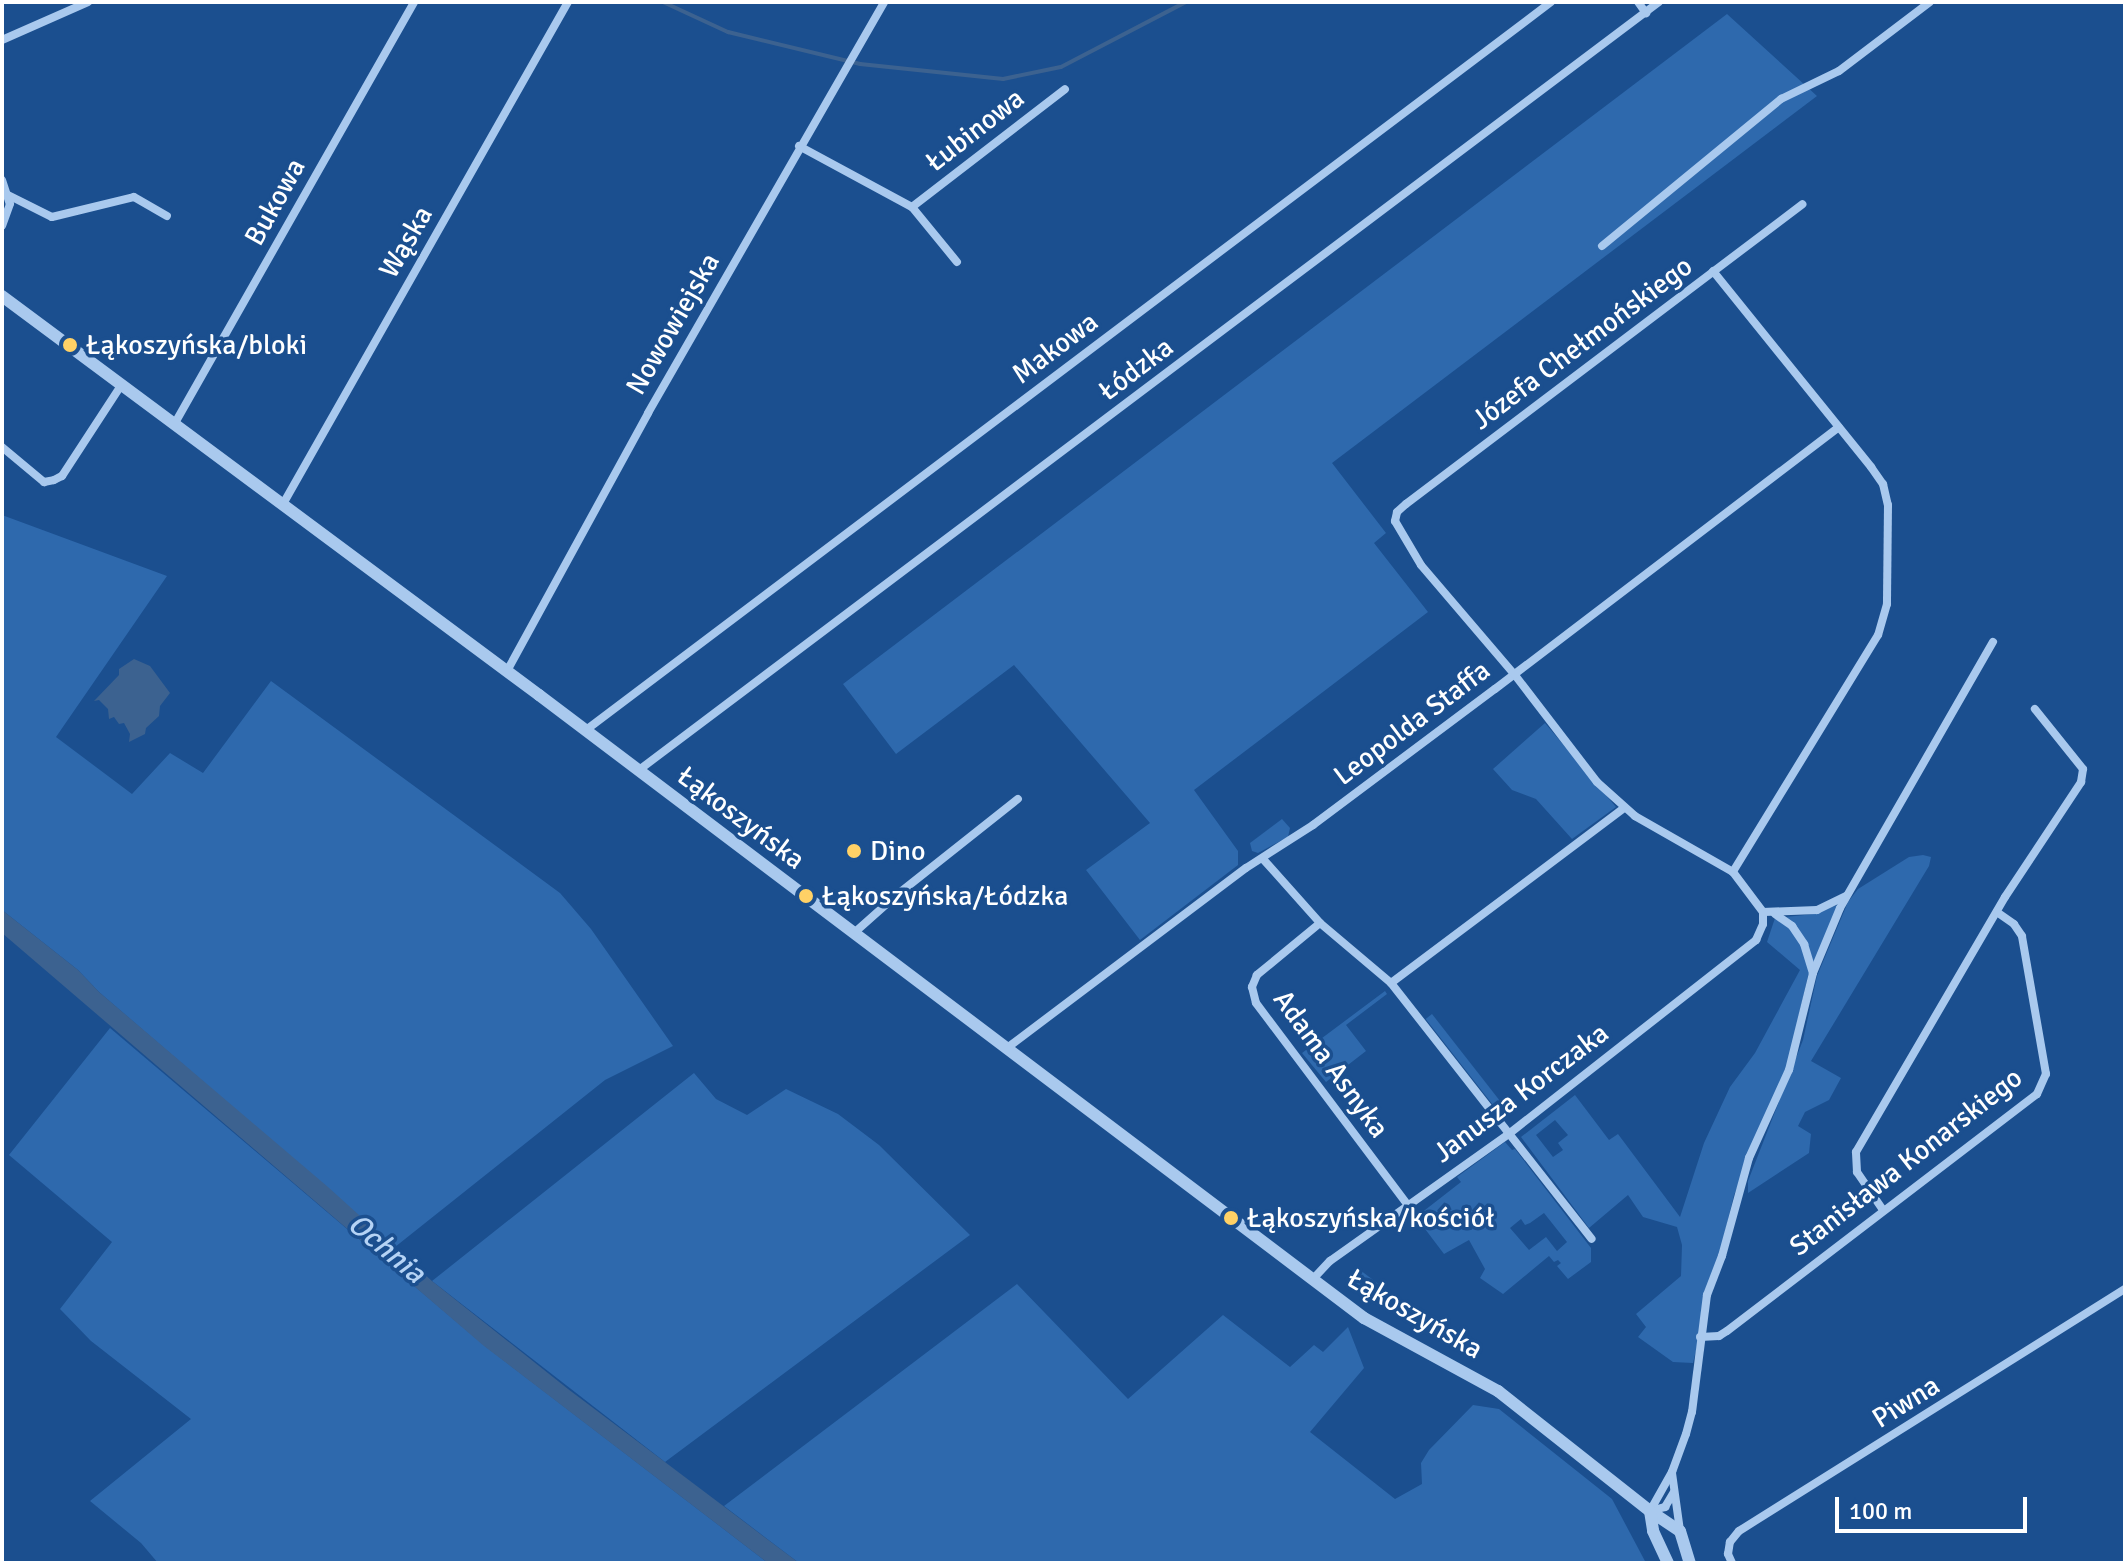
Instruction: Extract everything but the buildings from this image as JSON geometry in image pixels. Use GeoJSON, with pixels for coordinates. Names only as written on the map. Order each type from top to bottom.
{"type":"FeatureCollection","features":[{"type":"Feature","properties":{"kind":"street"},"geometry":{"type":"LineString","coordinates":[[2,40],[88,2]]}},
{"type":"Feature","properties":{"kind":"street","name":"Bukowa"},"geometry":{"type":"LineString","coordinates":[[175,423],[414,2]]}},
{"type":"Feature","properties":{"kind":"street","name":"Wąska"},"geometry":{"type":"LineString","coordinates":[[283,504],[568,2]]}},
{"type":"Feature","properties":{"kind":"street","name":"Nowowiejska"},"geometry":{"type":"LineString","coordinates":[[507,671],[799,146],[884,2]]}},
{"type":"Feature","properties":{"kind":"street","name":"Makowa"},"geometry":{"type":"LineString","coordinates":[[586,730],[1551,2]]}},
{"type":"Feature","properties":{"kind":"street"},"geometry":{"type":"LineString","coordinates":[[1638,2],[1646,13]]}},
{"type":"Feature","properties":{"kind":"street","name":"Łódzka"},"geometry":{"type":"LineString","coordinates":[[639,770],[1659,2]]}},
{"type":"Feature","properties":{"kind":"street"},"geometry":{"type":"LineString","coordinates":[[1602,246],[1798,89],[1839,71],[1930,2]]}},
{"type":"Feature","properties":{"kind":"street","name":"Łubinowa"},"geometry":{"type":"LineString","coordinates":[[912,207],[1065,89]]}},
{"type":"Feature","properties":{"kind":"street","name":"Łubinowa"},"geometry":{"type":"LineString","coordinates":[[799,146],[912,207],[957,262]]}},
{"type":"Feature","properties":{"kind":"street"},"geometry":{"type":"LineString","coordinates":[[2,180],[10,204],[2,226]]}},
{"type":"Feature","properties":{"kind":"street"},"geometry":{"type":"LineString","coordinates":[[6,194],[52,217],[134,197],[167,216]]}},
{"type":"Feature","properties":{"kind":"street","name":"Józefa Chełmońskiego"},"geometry":{"type":"LineString","coordinates":[[1514,674],[1421,565],[1395,521],[1397,512],[1802,204]]}},
{"type":"Feature","properties":{"kind":"street"},"geometry":{"type":"LineString","coordinates":[[1713,271],[1839,427],[1885,492],[1887,604],[1878,635],[1733,872]]}},
{"type":"Feature","properties":{"kind":"street","name":"Łąkoszyńska"},"geometry":{"type":"LineString","coordinates":[[2,296],[586,730],[1364,1318],[1498,1391],[1650,1511],[1680,1531]]}},
{"type":"Feature","properties":{"kind":"street"},"geometry":{"type":"LineString","coordinates":[[2,447],[44,482],[62,476],[122,384]]}},
{"type":"Feature","properties":{"kind":"street","name":"Leopolda Staffa"},"geometry":{"type":"LineString","coordinates":[[1007,1048],[1514,674],[1839,427]]}},
{"type":"Feature","properties":{"kind":"street"},"geometry":{"type":"LineString","coordinates":[[1668,1563],[1653,1531],[1650,1511],[1672,1472],[1692,1412],[1707,1295],[1722,1256],[1749,1158],[1789,1070],[1813,973],[1840,908],[1993,642]]}},
{"type":"Feature","properties":{"kind":"street"},"geometry":{"type":"LineString","coordinates":[[1514,674],[1597,782],[1624,808],[1733,872],[1763,912],[1775,914],[1817,910],[1851,892]]}},
{"type":"Feature","properties":{"kind":"street"},"geometry":{"type":"LineString","coordinates":[[1883,1210],[1857,1172],[1856,1152],[1997,912],[2081,782],[2083,769],[2035,709]]}},
{"type":"Feature","properties":{"kind":"street"},"geometry":{"type":"LineString","coordinates":[[854,933],[1018,799]]}},
{"type":"Feature","properties":{"kind":"street"},"geometry":{"type":"LineString","coordinates":[[1391,983],[1624,808]]}},
{"type":"Feature","properties":{"kind":"street"},"geometry":{"type":"LineString","coordinates":[[1263,859],[1320,923],[1391,983],[1592,1239]]}},
{"type":"Feature","properties":{"kind":"street","name":"Janusza Korczaka"},"geometry":{"type":"LineString","coordinates":[[1313,1279],[1330,1261],[1510,1133],[1756,940],[1763,924],[1763,912]]}},
{"type":"Feature","properties":{"kind":"street","name":"Stanisława Konarskiego"},"geometry":{"type":"LineString","coordinates":[[1700,1337],[1719,1336],[1727,1331],[2037,1094],[2046,1074],[2022,936],[2014,924],[1997,912]]}},
{"type":"Feature","properties":{"kind":"street"},"geometry":{"type":"LineString","coordinates":[[1775,914],[1792,926],[1804,944],[1813,973]]}},
{"type":"Feature","properties":{"kind":"street","name":"Adama Asnyka"},"geometry":{"type":"LineString","coordinates":[[1320,923],[1257,975],[1252,987],[1256,1003],[1407,1204]]}},
{"type":"Feature","properties":{"kind":"street","name":"Piwna"},"geometry":{"type":"LineString","coordinates":[[1732,1563],[1728,1554],[1730,1542],[1739,1531],[2125,1289]]}},
{"type":"Feature","properties":{"kind":"street"},"geometry":{"type":"LineString","coordinates":[[1672,1472],[1680,1531],[1690,1563]]}},
{"type":"Feature","properties":{"kind":"street"},"geometry":{"type":"LineString","coordinates":[[1650,1511],[1665,1507],[1675,1491]]}},
{"type":"Feature","properties":{"kind":"shaded area"},"geometry":{"type":"Polygon","coordinates":[[[1727,14],[1817,96],[1332,463],[1386,533],[1374,543],[1428,612],[1194,790],[1238,851],[1238,865],[1140,940],[1086,870],[1150,823],[1014,665],[896,754],[843,684],[1727,14]]]}},
{"type":"Feature","properties":{"kind":"shaded area"},"geometry":{"type":"Polygon","coordinates":[[[2,515],[167,576],[56,737],[132,794],[170,753],[203,773],[271,681],[560,893],[591,929],[673,1046],[605,1080],[395,1247],[99,992],[78,970],[2,910],[2,515]]]}},
{"type":"Feature","properties":{"kind":"shaded area"},"geometry":{"type":"Polygon","coordinates":[[[1545,723],[1616,807],[1572,839],[1536,799],[1512,790],[1493,769],[1545,723]]]}},
{"type":"Feature","properties":{"kind":"shaded area"},"geometry":{"type":"Polygon","coordinates":[[[1282,819],[1290,828],[1288,837],[1258,853],[1252,851],[1250,843],[1282,819]]]}},
{"type":"Feature","properties":{"kind":"shaded area"},"geometry":{"type":"Polygon","coordinates":[[[1909,857],[1931,857],[1929,866],[1811,1061],[1841,1078],[1829,1100],[1805,1112],[1798,1126],[1811,1134],[1809,1153],[1748,1193],[1748,1181],[1803,1040],[1817,976],[1848,902],[1858,889],[1909,857]]]}},
{"type":"Feature","properties":{"kind":"shaded area"},"geometry":{"type":"Polygon","coordinates":[[[1840,904],[1808,976],[1788,1062],[1734,1195],[1693,1363],[1673,1362],[1638,1337],[1646,1327],[1636,1314],[1681,1276],[1682,1245],[1677,1227],[1643,1217],[1628,1195],[1589,1228],[1521,1137],[1575,1095],[1609,1140],[1618,1134],[1680,1217],[1704,1143],[1730,1087],[1755,1053],[1800,970],[1767,942],[1775,918],[1814,914],[1840,904]],[[1555,1120],[1536,1135],[1553,1157],[1563,1150],[1558,1143],[1568,1135],[1555,1120]]]}},
{"type":"Feature","properties":{"kind":"shaded area"},"geometry":{"type":"Polygon","coordinates":[[[1385,991],[1387,994],[1346,1025],[1366,1051],[1326,1082],[1302,1053],[1385,991]]]}},
{"type":"Feature","properties":{"kind":"shaded area"},"geometry":{"type":"Polygon","coordinates":[[[1432,1014],[1506,1109],[1500,1114],[1426,1019],[1432,1014]]]}},
{"type":"Feature","properties":{"kind":"shaded area"},"geometry":{"type":"Polygon","coordinates":[[[110,1028],[485,1346],[768,1563],[158,1563],[141,1543],[90,1501],[191,1419],[91,1341],[60,1309],[112,1242],[9,1155],[110,1028]]]}},
{"type":"Feature","properties":{"kind":"shaded area"},"geometry":{"type":"Polygon","coordinates":[[[694,1073],[716,1099],[747,1115],[786,1089],[838,1114],[879,1145],[970,1235],[665,1462],[432,1281],[694,1073]]]}},
{"type":"Feature","properties":{"kind":"shaded area"},"geometry":{"type":"Polygon","coordinates":[[[1505,1142],[1512,1150],[1515,1149],[1591,1248],[1591,1262],[1568,1279],[1557,1266],[1561,1263],[1558,1260],[1554,1262],[1549,1256],[1503,1294],[1480,1278],[1485,1269],[1469,1240],[1444,1254],[1416,1217],[1461,1182],[1457,1177],[1505,1142]],[[1544,1213],[1525,1225],[1521,1219],[1510,1228],[1529,1250],[1546,1237],[1557,1251],[1567,1242],[1544,1213]]]}},
{"type":"Feature","properties":{"kind":"shaded area"},"geometry":{"type":"Polygon","coordinates":[[[1360,1270],[1381,1286],[1369,1301],[1349,1285],[1360,1270]]]}},
{"type":"Feature","properties":{"kind":"shaded area"},"geometry":{"type":"Polygon","coordinates":[[[1017,1284],[1128,1399],[1223,1315],[1290,1367],[1314,1345],[1323,1352],[1348,1327],[1364,1368],[1310,1432],[1395,1499],[1422,1484],[1421,1463],[1429,1450],[1473,1405],[1499,1409],[1612,1499],[1646,1563],[799,1563],[724,1506],[1017,1284]]]}},
{"type":"Feature","properties":{"kind":"water"},"geometry":{"type":"Polygon","coordinates":[[[134,659],[150,666],[170,693],[160,706],[159,716],[146,728],[145,734],[129,742],[130,734],[124,723],[119,724],[114,717],[109,719],[108,709],[99,700],[94,701],[119,675],[119,669],[134,659]]]}},
{"type":"Feature","properties":{"kind":"water","name":"Ochnia"},"geometry":{"type":"Polygon","coordinates":[[[2,910],[78,970],[99,992],[328,1187],[432,1281],[568,1389],[799,1563],[768,1563],[484,1346],[2,933],[2,910]]]}},
{"type":"Feature","properties":{"kind":"waterway"},"geometry":{"type":"LineString","coordinates":[[663,2],[728,32],[860,64],[1003,79],[1061,67],[1186,2]]}},
{"type":"Feature","properties":{"kind":"place","name":"Łąkoszyńska/bloki"},"geometry":{"type":"Point","coordinates":[70,345]}},
{"type":"Feature","properties":{"kind":"place","name":"Dino"},"geometry":{"type":"Point","coordinates":[854,851]}},
{"type":"Feature","properties":{"kind":"place","name":"Łąkoszyńska/Łódzka"},"geometry":{"type":"Point","coordinates":[806,896]}},
{"type":"Feature","properties":{"kind":"place","name":"Łąkoszyńska/kościół"},"geometry":{"type":"Point","coordinates":[1231,1218]}}]}
